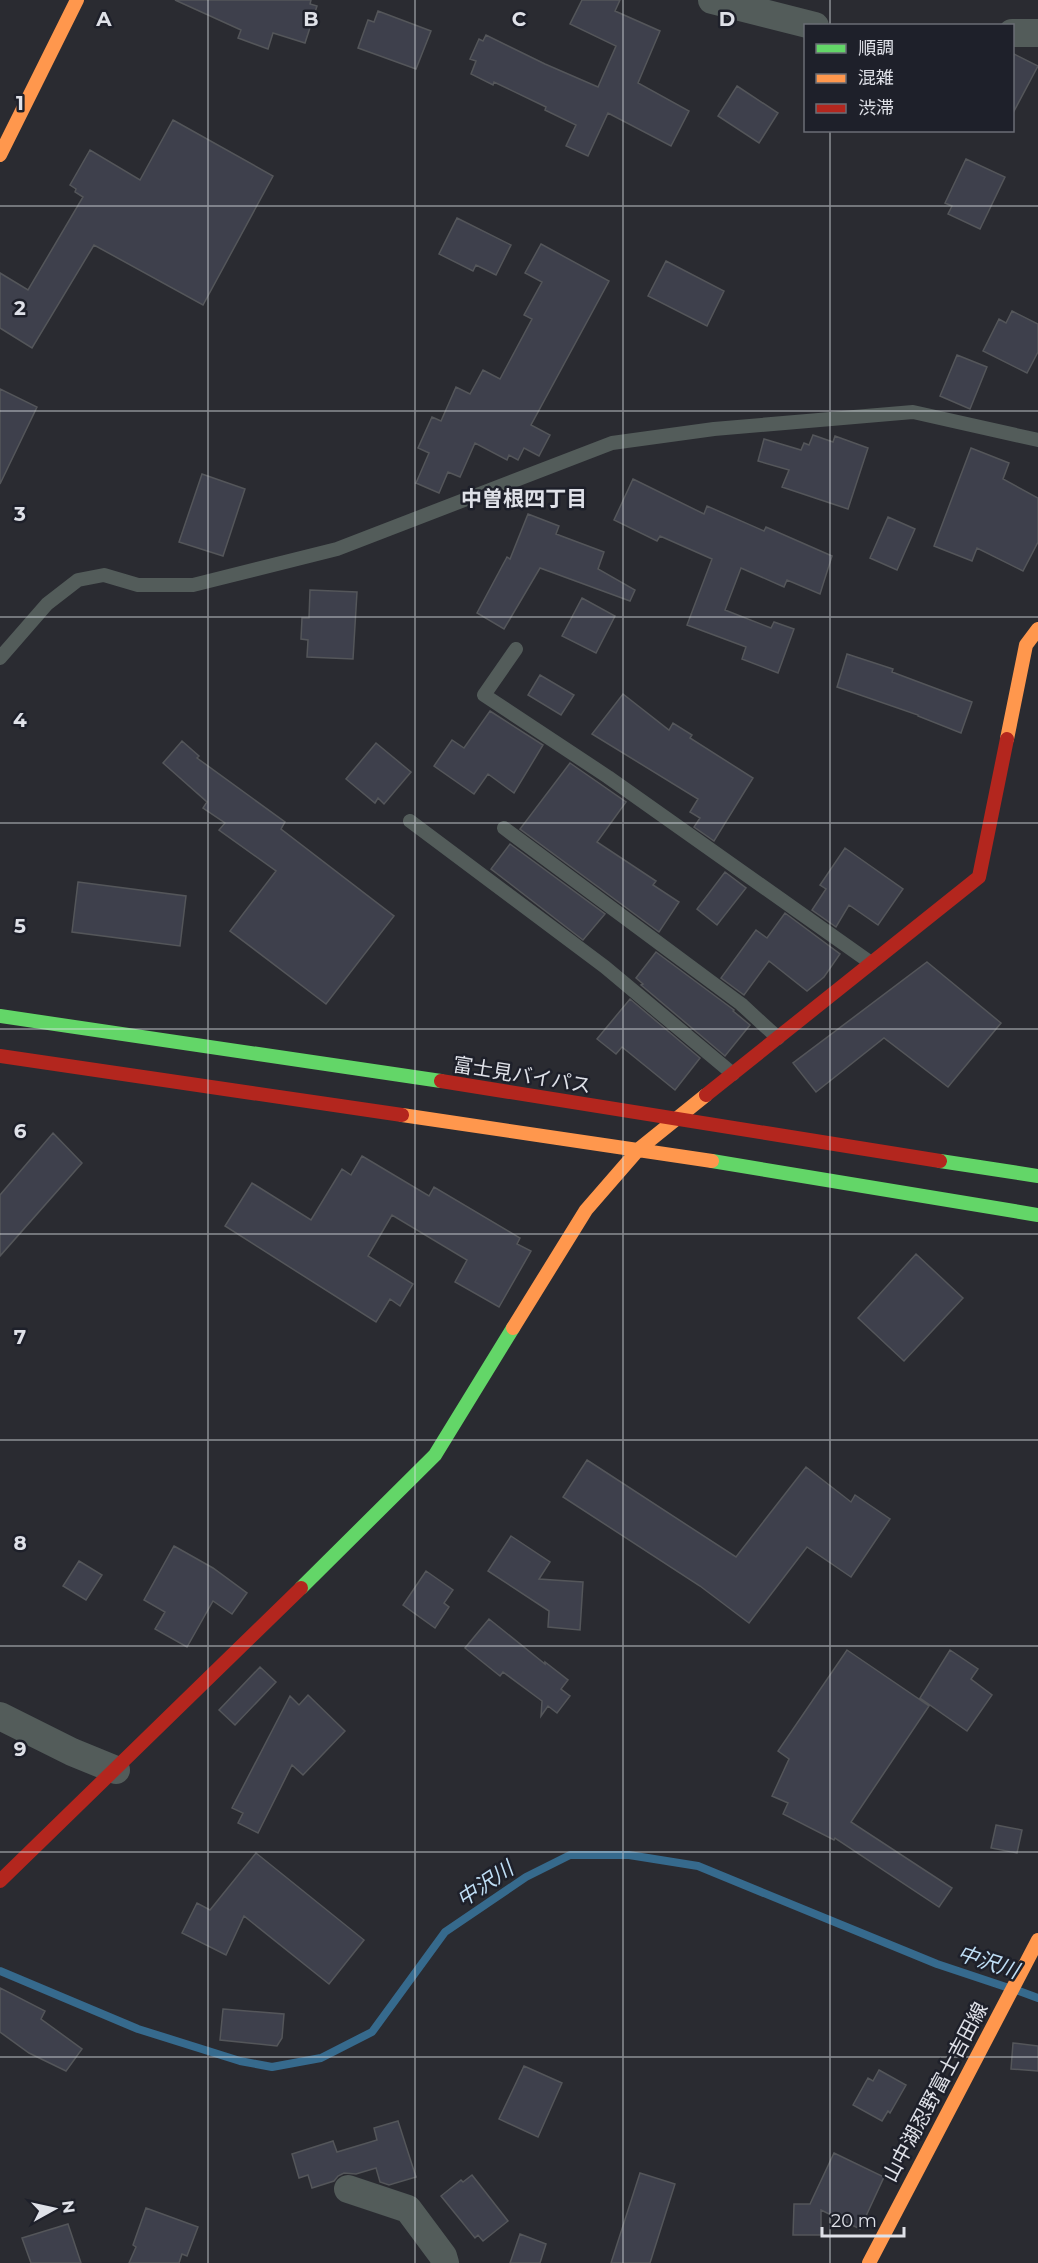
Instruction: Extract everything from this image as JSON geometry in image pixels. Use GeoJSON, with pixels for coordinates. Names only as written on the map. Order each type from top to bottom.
{"type":"FeatureCollection","features":[{"type":"Feature","properties":{"kind":"main road"},"geometry":{"type":"LineString","coordinates":[[0,155],[77,0]]}},
{"type":"Feature","properties":{"kind":"main road"},"geometry":{"type":"LineString","coordinates":[[0,1881],[116,1770],[435,1455],[586,1210],[639,1149],[979,877],[1026,645],[1038,629]]}},
{"type":"Feature","properties":{"kind":"main road","name":"富士見バイパス"},"geometry":{"type":"LineString","coordinates":[[0,1017],[379,1071],[675,1120],[1038,1176]]}},
{"type":"Feature","properties":{"kind":"main road"},"geometry":{"type":"LineString","coordinates":[[0,1056],[639,1149],[1038,1215]]}},
{"type":"Feature","properties":{"kind":"main road","name":"山中湖忍野富士吉田線"},"geometry":{"type":"LineString","coordinates":[[868,2263],[1038,1940]]}},
{"type":"Feature","properties":{"kind":"street"},"geometry":{"type":"LineString","coordinates":[[711,0],[807,24]]}},
{"type":"Feature","properties":{"kind":"street"},"geometry":{"type":"LineString","coordinates":[[1014,33],[1038,33]]}},
{"type":"Feature","properties":{"kind":"street"},"geometry":{"type":"LineString","coordinates":[[0,1716],[72,1752],[116,1770]]}},
{"type":"Feature","properties":{"kind":"street"},"geometry":{"type":"LineString","coordinates":[[348,2189],[408,2209],[443,2256],[445,2263]]}},
{"type":"Feature","properties":{"kind":"lane"},"geometry":{"type":"LineString","coordinates":[[0,658],[47,604],[78,580],[104,575],[138,585],[192,585],[336,549],[612,443],[714,429],[914,412],[1038,440]]}},
{"type":"Feature","properties":{"kind":"lane"},"geometry":{"type":"LineString","coordinates":[[516,649],[484,694],[608,777],[872,963]]}},
{"type":"Feature","properties":{"kind":"lane"},"geometry":{"type":"LineString","coordinates":[[410,821],[605,967],[733,1074]]}},
{"type":"Feature","properties":{"kind":"lane"},"geometry":{"type":"LineString","coordinates":[[504,828],[741,1004],[778,1038]]}},
{"type":"Feature","properties":{"kind":"building"},"geometry":{"type":"Polygon","coordinates":[[[175,0],[311,0],[310,4],[317,6],[305,43],[273,33],[268,49],[238,38],[241,30],[175,0]]]}},
{"type":"Feature","properties":{"kind":"building"},"geometry":{"type":"Polygon","coordinates":[[[582,0],[620,0],[615,11],[660,31],[638,83],[689,111],[671,146],[608,113],[588,156],[566,146],[576,125],[545,110],[546,107],[494,82],[493,85],[471,74],[476,61],[470,59],[479,39],[483,41],[486,35],[598,87],[616,46],[570,24],[582,0]]]}},
{"type":"Feature","properties":{"kind":"building"},"geometry":{"type":"Polygon","coordinates":[[[378,11],[431,31],[416,69],[358,48],[368,20],[374,22],[378,11]]]}},
{"type":"Feature","properties":{"kind":"building"},"geometry":{"type":"Polygon","coordinates":[[[1014,54],[1038,66],[1014,111],[1014,54]]]}},
{"type":"Feature","properties":{"kind":"building"},"geometry":{"type":"Polygon","coordinates":[[[737,86],[778,113],[759,143],[718,116],[737,86]]]}},
{"type":"Feature","properties":{"kind":"building"},"geometry":{"type":"Polygon","coordinates":[[[173,120],[273,176],[203,305],[94,245],[32,348],[0,328],[0,273],[28,290],[83,197],[70,185],[90,150],[140,180],[173,120]]]}},
{"type":"Feature","properties":{"kind":"building"},"geometry":{"type":"Polygon","coordinates":[[[966,159],[1005,177],[980,229],[948,214],[952,206],[945,203],[966,159]]]}},
{"type":"Feature","properties":{"kind":"building"},"geometry":{"type":"Polygon","coordinates":[[[457,218],[511,245],[496,275],[476,265],[473,271],[439,254],[457,218]]]}},
{"type":"Feature","properties":{"kind":"building"},"geometry":{"type":"Polygon","coordinates":[[[541,244],[609,281],[531,425],[550,435],[539,456],[524,448],[518,460],[509,455],[507,460],[475,443],[460,477],[448,472],[439,493],[416,483],[429,453],[418,448],[432,417],[441,421],[456,387],[470,394],[483,370],[500,379],[532,319],[524,315],[542,282],[525,273],[541,244]]]}},
{"type":"Feature","properties":{"kind":"building"},"geometry":{"type":"Polygon","coordinates":[[[666,261],[724,291],[707,326],[648,296],[666,261]]]}},
{"type":"Feature","properties":{"kind":"building"},"geometry":{"type":"Polygon","coordinates":[[[1012,311],[1038,324],[1038,352],[1027,373],[983,351],[999,319],[1006,323],[1012,311]]]}},
{"type":"Feature","properties":{"kind":"building"},"geometry":{"type":"Polygon","coordinates":[[[957,355],[987,367],[970,409],[940,396],[957,355]]]}},
{"type":"Feature","properties":{"kind":"building"},"geometry":{"type":"Polygon","coordinates":[[[0,389],[37,407],[0,484],[0,389]]]}},
{"type":"Feature","properties":{"kind":"building"},"geometry":{"type":"Polygon","coordinates":[[[813,435],[833,442],[835,436],[868,448],[848,509],[782,487],[789,470],[758,461],[764,439],[801,450],[804,443],[809,445],[813,435]]]}},
{"type":"Feature","properties":{"kind":"building"},"geometry":{"type":"Polygon","coordinates":[[[971,448],[1009,463],[1003,479],[1038,498],[1038,542],[1023,571],[977,548],[972,561],[934,546],[971,448]]]}},
{"type":"Feature","properties":{"kind":"building"},"geometry":{"type":"Polygon","coordinates":[[[202,474],[245,489],[223,556],[179,542],[202,474]]]}},
{"type":"Feature","properties":{"kind":"building"},"geometry":{"type":"Polygon","coordinates":[[[633,479],[704,514],[707,506],[764,531],[766,527],[832,556],[820,594],[787,580],[784,587],[741,568],[725,610],[771,628],[774,622],[794,629],[778,673],[742,659],[746,647],[687,625],[712,559],[660,536],[657,541],[614,520],[633,479]]]}},
{"type":"Feature","properties":{"kind":"building"},"geometry":{"type":"Polygon","coordinates":[[[528,514],[559,526],[556,534],[604,552],[598,569],[635,590],[630,601],[540,568],[504,629],[477,613],[507,557],[510,559],[528,514]]]}},
{"type":"Feature","properties":{"kind":"building"},"geometry":{"type":"Polygon","coordinates":[[[888,517],[915,529],[897,570],[870,558],[888,517]]]}},
{"type":"Feature","properties":{"kind":"building"},"geometry":{"type":"Polygon","coordinates":[[[310,590],[357,592],[353,659],[307,657],[308,640],[301,639],[302,618],[309,618],[310,590]]]}},
{"type":"Feature","properties":{"kind":"building"},"geometry":{"type":"Polygon","coordinates":[[[582,598],[615,616],[596,653],[562,636],[582,598]]]}},
{"type":"Feature","properties":{"kind":"building"},"geometry":{"type":"Polygon","coordinates":[[[847,654],[893,669],[892,672],[972,702],[961,733],[918,715],[837,687],[847,654]]]}},
{"type":"Feature","properties":{"kind":"building"},"geometry":{"type":"Polygon","coordinates":[[[540,675],[574,695],[561,715],[528,695],[540,675]]]}},
{"type":"Feature","properties":{"kind":"building"},"geometry":{"type":"Polygon","coordinates":[[[623,694],[669,730],[673,723],[692,735],[690,738],[753,778],[714,841],[694,827],[700,818],[690,812],[698,799],[592,734],[623,694]]]}},
{"type":"Feature","properties":{"kind":"building"},"geometry":{"type":"Polygon","coordinates":[[[490,711],[543,745],[514,793],[488,774],[474,794],[434,766],[452,740],[464,748],[490,711]]]}},
{"type":"Feature","properties":{"kind":"building"},"geometry":{"type":"Polygon","coordinates":[[[182,741],[199,756],[197,758],[285,822],[281,829],[394,916],[326,1004],[230,931],[276,871],[219,830],[225,823],[203,808],[207,802],[163,763],[182,741]]]}},
{"type":"Feature","properties":{"kind":"building"},"geometry":{"type":"Polygon","coordinates":[[[376,743],[411,772],[384,804],[378,798],[375,803],[346,779],[376,743]]]}},
{"type":"Feature","properties":{"kind":"building"},"geometry":{"type":"Polygon","coordinates":[[[570,763],[626,802],[597,842],[656,881],[653,885],[679,902],[659,932],[520,829],[570,763]]]}},
{"type":"Feature","properties":{"kind":"building"},"geometry":{"type":"Polygon","coordinates":[[[510,844],[605,914],[583,940],[491,869],[510,844]]]}},
{"type":"Feature","properties":{"kind":"building"},"geometry":{"type":"Polygon","coordinates":[[[845,848],[903,889],[878,925],[849,905],[836,927],[812,910],[826,889],[820,885],[845,848]]]}},
{"type":"Feature","properties":{"kind":"building"},"geometry":{"type":"Polygon","coordinates":[[[725,872],[746,888],[717,925],[697,909],[725,872]]]}},
{"type":"Feature","properties":{"kind":"building"},"geometry":{"type":"Polygon","coordinates":[[[78,882],[186,896],[180,946],[72,932],[78,882]]]}},
{"type":"Feature","properties":{"kind":"building"},"geometry":{"type":"Polygon","coordinates":[[[785,913],[840,954],[824,977],[807,991],[769,961],[744,995],[721,978],[756,930],[767,938],[785,913]]]}},
{"type":"Feature","properties":{"kind":"building"},"geometry":{"type":"Polygon","coordinates":[[[656,952],[734,1010],[750,1025],[725,1056],[641,985],[643,984],[636,978],[656,952]]]}},
{"type":"Feature","properties":{"kind":"building"},"geometry":{"type":"Polygon","coordinates":[[[927,962],[1001,1023],[948,1087],[884,1038],[816,1092],[793,1063],[927,962]]]}},
{"type":"Feature","properties":{"kind":"building"},"geometry":{"type":"Polygon","coordinates":[[[630,999],[700,1058],[675,1090],[622,1047],[616,1054],[597,1039],[630,999]]]}},
{"type":"Feature","properties":{"kind":"building"},"geometry":{"type":"Polygon","coordinates":[[[53,1133],[82,1163],[0,1256],[0,1195],[53,1133]]]}},
{"type":"Feature","properties":{"kind":"building"},"geometry":{"type":"Polygon","coordinates":[[[362,1156],[429,1196],[434,1187],[520,1238],[517,1244],[531,1251],[499,1307],[455,1282],[467,1260],[392,1215],[368,1256],[413,1284],[400,1306],[390,1299],[376,1322],[225,1226],[252,1183],[311,1220],[342,1169],[351,1175],[362,1156]]]}},
{"type":"Feature","properties":{"kind":"building"},"geometry":{"type":"Polygon","coordinates":[[[916,1254],[963,1298],[904,1361],[858,1318],[916,1254]]]}},
{"type":"Feature","properties":{"kind":"building"},"geometry":{"type":"Polygon","coordinates":[[[587,1460],[736,1557],[806,1467],[851,1502],[855,1495],[890,1519],[851,1577],[807,1547],[749,1623],[700,1586],[563,1497],[587,1460]]]}},
{"type":"Feature","properties":{"kind":"building"},"geometry":{"type":"Polygon","coordinates":[[[511,1536],[550,1562],[539,1579],[583,1582],[580,1630],[548,1627],[549,1611],[488,1571],[511,1536]]]}},
{"type":"Feature","properties":{"kind":"building"},"geometry":{"type":"Polygon","coordinates":[[[174,1546],[213,1568],[247,1593],[232,1614],[213,1601],[187,1647],[155,1629],[165,1612],[144,1600],[174,1546]]]}},
{"type":"Feature","properties":{"kind":"building"},"geometry":{"type":"Polygon","coordinates":[[[79,1561],[102,1575],[86,1600],[63,1586],[79,1561]]]}},
{"type":"Feature","properties":{"kind":"building"},"geometry":{"type":"Polygon","coordinates":[[[426,1571],[453,1590],[444,1603],[449,1607],[435,1628],[403,1605],[426,1571]]]}},
{"type":"Feature","properties":{"kind":"building"},"geometry":{"type":"Polygon","coordinates":[[[489,1619],[568,1680],[561,1689],[570,1696],[557,1713],[548,1706],[541,1716],[542,1701],[503,1672],[500,1676],[465,1648],[489,1619]]]}},
{"type":"Feature","properties":{"kind":"building"},"geometry":{"type":"Polygon","coordinates":[[[847,1650],[929,1706],[851,1822],[952,1888],[939,1907],[835,1838],[834,1840],[783,1814],[788,1803],[772,1796],[789,1759],[778,1751],[847,1650]]]}},
{"type":"Feature","properties":{"kind":"building"},"geometry":{"type":"Polygon","coordinates":[[[950,1650],[978,1669],[971,1679],[992,1695],[967,1731],[920,1698],[950,1650]]]}},
{"type":"Feature","properties":{"kind":"building"},"geometry":{"type":"Polygon","coordinates":[[[260,1667],[276,1682],[235,1725],[219,1710],[260,1667]]]}},
{"type":"Feature","properties":{"kind":"building"},"geometry":{"type":"Polygon","coordinates":[[[308,1695],[345,1731],[303,1775],[292,1765],[258,1833],[238,1823],[243,1813],[232,1808],[290,1696],[299,1705],[308,1695]]]}},
{"type":"Feature","properties":{"kind":"building"},"geometry":{"type":"Polygon","coordinates":[[[996,1825],[1022,1830],[1017,1853],[991,1848],[996,1825]]]}},
{"type":"Feature","properties":{"kind":"building"},"geometry":{"type":"Polygon","coordinates":[[[256,1853],[364,1940],[329,1984],[244,1916],[226,1955],[182,1933],[197,1903],[210,1910],[256,1853]]]}},
{"type":"Feature","properties":{"kind":"building"},"geometry":{"type":"Polygon","coordinates":[[[0,1988],[45,2011],[41,2019],[82,2049],[66,2071],[29,2053],[0,2032],[0,1988]]]}},
{"type":"Feature","properties":{"kind":"building"},"geometry":{"type":"Polygon","coordinates":[[[223,2009],[284,2014],[282,2038],[277,2046],[220,2040],[223,2009]]]}},
{"type":"Feature","properties":{"kind":"building"},"geometry":{"type":"Polygon","coordinates":[[[1013,2043],[1038,2046],[1038,2071],[1011,2069],[1013,2043]]]}},
{"type":"Feature","properties":{"kind":"building"},"geometry":{"type":"Polygon","coordinates":[[[524,2066],[562,2083],[538,2137],[499,2119],[524,2066]]]}},
{"type":"Feature","properties":{"kind":"building"},"geometry":{"type":"Polygon","coordinates":[[[879,2070],[906,2085],[890,2113],[888,2111],[882,2121],[853,2105],[868,2078],[873,2081],[879,2070]]]}},
{"type":"Feature","properties":{"kind":"building"},"geometry":{"type":"Polygon","coordinates":[[[398,2121],[416,2177],[389,2185],[380,2182],[376,2168],[356,2174],[344,2173],[334,2181],[312,2188],[308,2175],[299,2178],[292,2154],[333,2141],[337,2152],[377,2140],[374,2128],[398,2121]]]}},
{"type":"Feature","properties":{"kind":"building"},"geometry":{"type":"Polygon","coordinates":[[[834,2153],[884,2177],[860,2229],[821,2210],[821,2235],[793,2235],[794,2204],[810,2204],[834,2153]]]}},
{"type":"Feature","properties":{"kind":"building"},"geometry":{"type":"Polygon","coordinates":[[[640,2173],[675,2184],[650,2263],[611,2263],[640,2173]]]}},
{"type":"Feature","properties":{"kind":"building"},"geometry":{"type":"Polygon","coordinates":[[[472,2175],[508,2221],[483,2241],[478,2235],[475,2238],[441,2196],[461,2180],[463,2182],[472,2175]]]}},
{"type":"Feature","properties":{"kind":"building"},"geometry":{"type":"Polygon","coordinates":[[[146,2208],[198,2227],[187,2256],[182,2254],[179,2263],[129,2263],[136,2247],[133,2245],[146,2208]]]}},
{"type":"Feature","properties":{"kind":"building"},"geometry":{"type":"Polygon","coordinates":[[[68,2224],[81,2263],[31,2263],[22,2238],[68,2224]]]}},
{"type":"Feature","properties":{"kind":"building"},"geometry":{"type":"Polygon","coordinates":[[[520,2234],[546,2244],[540,2263],[510,2263],[520,2234]]]}},
{"type":"Feature","properties":{"kind":"waterway","name":"中沢川"},"geometry":{"type":"LineString","coordinates":[[0,1971],[138,2029],[240,2061],[272,2067],[321,2058],[372,2032],[445,1932],[526,1877],[570,1855],[629,1855],[698,1866],[937,1964],[1006,1987]]}},
{"type":"Feature","properties":{"kind":"waterway","name":"中沢川"},"geometry":{"type":"LineString","coordinates":[[1019,1991],[1038,1998]]}},
{"type":"Feature","properties":{"kind":"traffic: fast"},"geometry":{"type":"LineString","coordinates":[[0,1016],[441,1081]]}},
{"type":"Feature","properties":{"kind":"traffic: fast"},"geometry":{"type":"LineString","coordinates":[[712,1161],[1038,1215]]}},
{"type":"Feature","properties":{"kind":"traffic: fast"},"geometry":{"type":"LineString","coordinates":[[940,1161],[1038,1176]]}},
{"type":"Feature","properties":{"kind":"traffic: fast"},"geometry":{"type":"LineString","coordinates":[[301,1588],[435,1455],[513,1328]]}},
{"type":"Feature","properties":{"kind":"traffic: slow"},"geometry":{"type":"LineString","coordinates":[[0,155],[77,0]]}},
{"type":"Feature","properties":{"kind":"traffic: slow"},"geometry":{"type":"LineString","coordinates":[[1007,739],[1026,645],[1038,629]]}},
{"type":"Feature","properties":{"kind":"traffic: slow"},"geometry":{"type":"LineString","coordinates":[[513,1328],[586,1210],[639,1149],[706,1095]]}},
{"type":"Feature","properties":{"kind":"traffic: slow"},"geometry":{"type":"LineString","coordinates":[[402,1115],[712,1161]]}},
{"type":"Feature","properties":{"kind":"traffic: slow"},"geometry":{"type":"LineString","coordinates":[[869,2263],[1038,1940]]}},
{"type":"Feature","properties":{"kind":"traffic: jam"},"geometry":{"type":"LineString","coordinates":[[706,1095],[979,877],[1007,739]]}},
{"type":"Feature","properties":{"kind":"traffic: jam"},"geometry":{"type":"LineString","coordinates":[[0,1056],[402,1115]]}},
{"type":"Feature","properties":{"kind":"traffic: jam"},"geometry":{"type":"LineString","coordinates":[[441,1081],[940,1161]]}},
{"type":"Feature","properties":{"kind":"traffic: jam"},"geometry":{"type":"LineString","coordinates":[[0,1881],[301,1588]]}},
{"type":"Feature","properties":{"kind":"district","name":"中曽根四丁目"},"geometry":{"type":"Point","coordinates":[524,499]}}]}
